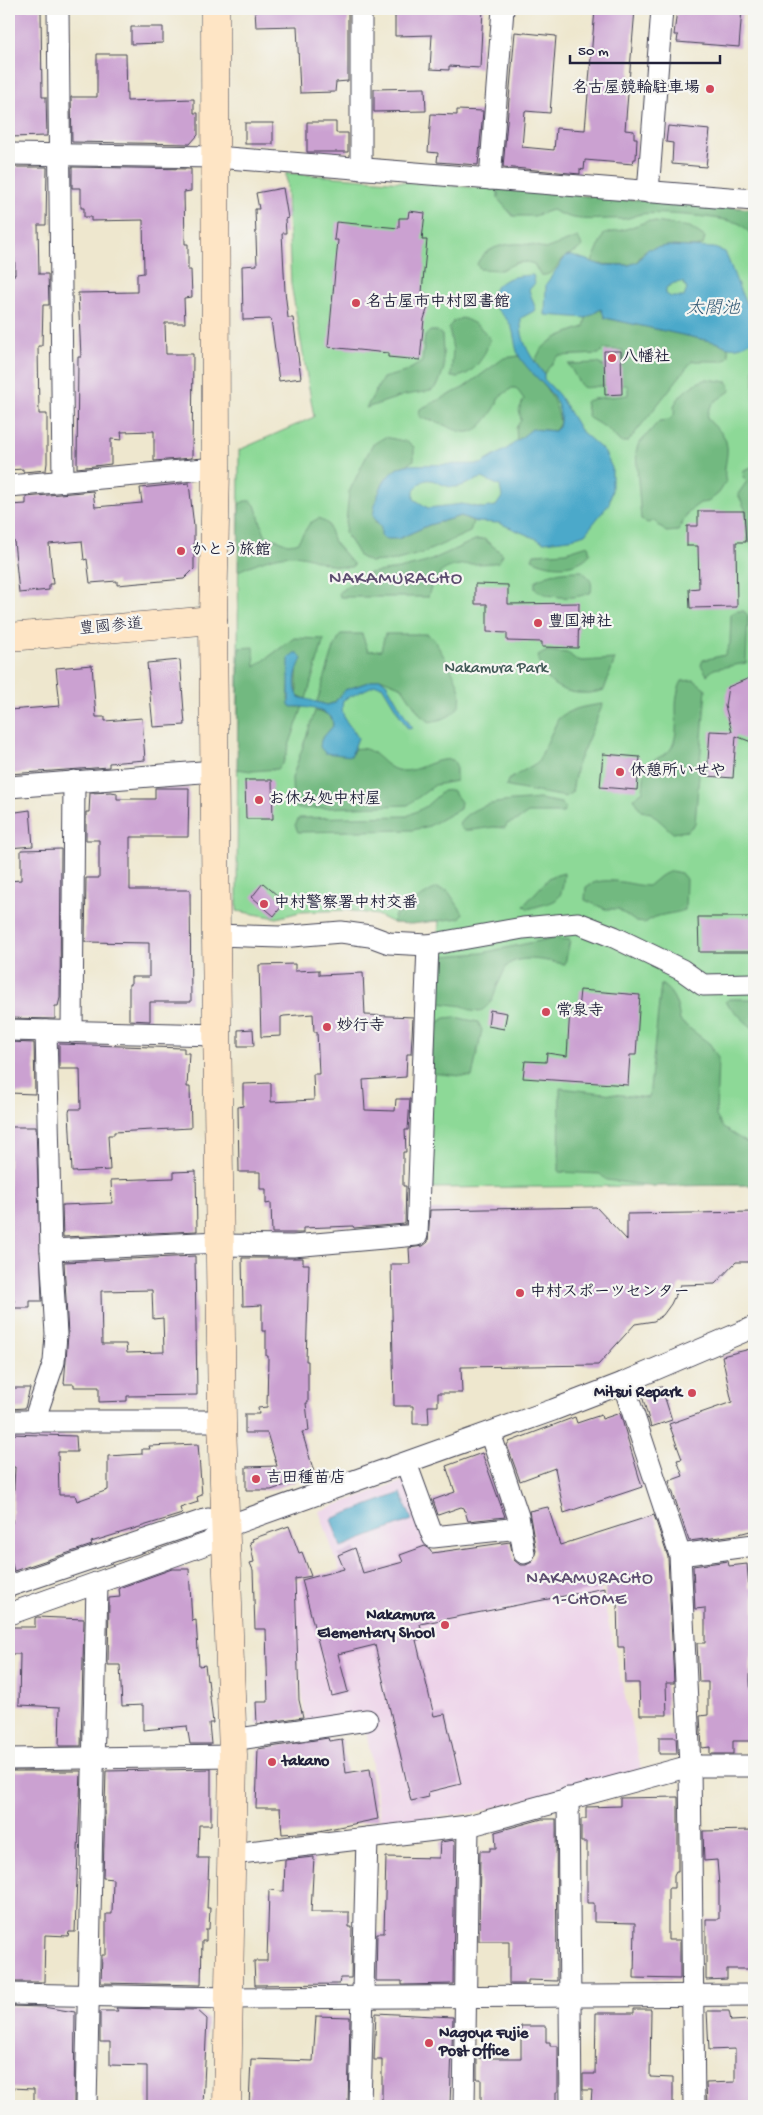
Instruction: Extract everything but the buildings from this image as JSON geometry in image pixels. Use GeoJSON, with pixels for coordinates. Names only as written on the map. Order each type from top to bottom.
{"type":"FeatureCollection","features":[{"type":"Feature","properties":{"kind":"street"},"geometry":{"type":"LineString","coordinates":[[58,9],[63,481]]}},
{"type":"Feature","properties":{"kind":"street"},"geometry":{"type":"LineString","coordinates":[[215,9],[216,468],[212,620],[222,1421],[233,1748],[227,2106]]}},
{"type":"Feature","properties":{"kind":"street"},"geometry":{"type":"LineString","coordinates":[[361,9],[361,169]]}},
{"type":"Feature","properties":{"kind":"street"},"geometry":{"type":"LineString","coordinates":[[490,180],[504,9]]}},
{"type":"Feature","properties":{"kind":"street"},"geometry":{"type":"LineString","coordinates":[[648,192],[662,9]]}},
{"type":"Feature","properties":{"kind":"street"},"geometry":{"type":"LineString","coordinates":[[9,154],[216,157],[754,200]]}},
{"type":"Feature","properties":{"kind":"street"},"geometry":{"type":"LineString","coordinates":[[9,486],[216,468]]}},
{"type":"Feature","properties":{"kind":"street","name":"豊國参道"},"geometry":{"type":"LineString","coordinates":[[9,637],[212,620]]}},
{"type":"Feature","properties":{"kind":"street"},"geometry":{"type":"LineString","coordinates":[[9,787],[214,771]]}},
{"type":"Feature","properties":{"kind":"street"},"geometry":{"type":"LineString","coordinates":[[72,1032],[74,781]]}},
{"type":"Feature","properties":{"kind":"street"},"geometry":{"type":"LineString","coordinates":[[216,935],[280,937],[341,932],[370,936],[390,943],[428,945],[522,928],[578,923],[614,937],[682,970],[704,985],[754,984]]}},
{"type":"Feature","properties":{"kind":"street"},"geometry":{"type":"LineString","coordinates":[[51,1250],[219,1244],[293,1246],[416,1235],[428,945]]}},
{"type":"Feature","properties":{"kind":"street"},"geometry":{"type":"LineString","coordinates":[[9,1030],[217,1035]]}},
{"type":"Feature","properties":{"kind":"street"},"geometry":{"type":"LineString","coordinates":[[34,1421],[54,1362],[56,1334],[51,1250],[46,1031]]}},
{"type":"Feature","properties":{"kind":"street"},"geometry":{"type":"LineString","coordinates":[[9,1614],[209,1543],[225,1527],[623,1383],[754,1328]]}},
{"type":"Feature","properties":{"kind":"street"},"geometry":{"type":"LineString","coordinates":[[623,1383],[680,1554],[690,1766],[694,2106]]}},
{"type":"Feature","properties":{"kind":"street"},"geometry":{"type":"LineString","coordinates":[[9,1422],[222,1421]]}},
{"type":"Feature","properties":{"kind":"street"},"geometry":{"type":"LineString","coordinates":[[490,1432],[520,1528],[524,1553]]}},
{"type":"Feature","properties":{"kind":"street"},"geometry":{"type":"LineString","coordinates":[[406,1463],[433,1537],[520,1528]]}},
{"type":"Feature","properties":{"kind":"street"},"geometry":{"type":"LineString","coordinates":[[9,1586],[208,1519],[225,1527]]}},
{"type":"Feature","properties":{"kind":"street"},"geometry":{"type":"LineString","coordinates":[[680,1554],[754,1546]]}},
{"type":"Feature","properties":{"kind":"street"},"geometry":{"type":"LineString","coordinates":[[86,2106],[97,1583]]}},
{"type":"Feature","properties":{"kind":"street"},"geometry":{"type":"LineString","coordinates":[[9,1759],[93,1758],[233,1748],[367,1720]]}},
{"type":"Feature","properties":{"kind":"street"},"geometry":{"type":"LineString","coordinates":[[232,1854],[468,1826],[690,1766],[754,1766]]}},
{"type":"Feature","properties":{"kind":"street"},"geometry":{"type":"LineString","coordinates":[[568,1798],[571,2106]]}},
{"type":"Feature","properties":{"kind":"street"},"geometry":{"type":"LineString","coordinates":[[464,2106],[468,1826]]}},
{"type":"Feature","properties":{"kind":"street"},"geometry":{"type":"LineString","coordinates":[[360,2106],[366,1838]]}},
{"type":"Feature","properties":{"kind":"street"},"geometry":{"type":"LineString","coordinates":[[9,1994],[87,1997],[230,1998],[754,1995]]}},
{"type":"Feature","properties":{"kind":"shaded area","name":"Nakamura Elementary Shool"},"geometry":{"type":"Polygon","coordinates":[[[406,1480],[440,1575],[592,1548],[641,1769],[473,1813],[381,1823],[364,1716],[306,1726],[298,1656],[284,1656],[281,1586],[325,1573],[330,1593],[346,1588],[319,1511],[406,1480]]]}},
{"type":"Feature","properties":{"kind":"green space","name":"Nakamura Park"},"geometry":{"type":"Polygon","coordinates":[[[286,173],[754,209],[754,1185],[427,1188],[426,1099],[439,921],[393,923],[377,915],[347,910],[300,912],[277,918],[237,911],[239,450],[314,417],[291,284],[286,173]]]}},
{"type":"Feature","properties":{"kind":"green space"},"geometry":{"type":"Polygon","coordinates":[[[498,189],[754,209],[754,237],[740,224],[732,221],[676,214],[641,214],[625,219],[578,219],[552,210],[534,216],[513,216],[498,199],[498,189]]]}},
{"type":"Feature","properties":{"kind":"green space"},"geometry":{"type":"Polygon","coordinates":[[[648,221],[690,227],[705,237],[703,245],[696,247],[667,246],[643,252],[637,262],[629,265],[591,264],[604,234],[648,221]]]}},
{"type":"Feature","properties":{"kind":"green space"},"geometry":{"type":"Polygon","coordinates":[[[578,237],[582,246],[565,257],[549,274],[540,275],[534,264],[527,262],[516,263],[501,270],[480,269],[477,264],[482,256],[498,247],[527,244],[545,249],[578,237]]]}},
{"type":"Feature","properties":{"kind":"green space"},"geometry":{"type":"Polygon","coordinates":[[[601,309],[606,318],[720,343],[728,348],[729,356],[724,361],[692,361],[628,442],[620,442],[608,429],[589,418],[585,402],[599,398],[628,395],[628,386],[616,384],[583,387],[568,364],[598,363],[603,366],[621,366],[624,364],[623,350],[604,349],[599,354],[558,356],[544,374],[535,363],[538,355],[548,343],[561,335],[584,327],[586,318],[601,309]]]}},
{"type":"Feature","properties":{"kind":"green space"},"geometry":{"type":"Polygon","coordinates":[[[462,318],[478,326],[490,339],[485,353],[477,366],[458,377],[451,377],[453,350],[449,327],[454,321],[462,318]]]}},
{"type":"Feature","properties":{"kind":"green space"},"geometry":{"type":"Polygon","coordinates":[[[430,331],[437,331],[442,335],[444,368],[438,385],[431,391],[405,395],[366,408],[383,378],[405,372],[422,362],[425,336],[430,331]]]}},
{"type":"Feature","properties":{"kind":"green space"},"geometry":{"type":"Polygon","coordinates":[[[519,356],[545,386],[554,402],[560,423],[555,431],[532,429],[517,442],[516,428],[521,420],[519,410],[524,399],[516,388],[512,388],[498,398],[496,405],[484,423],[473,431],[461,432],[419,416],[420,409],[463,388],[504,358],[519,356]]]}},
{"type":"Feature","properties":{"kind":"green space"},"geometry":{"type":"Polygon","coordinates":[[[707,379],[728,382],[730,391],[712,404],[707,418],[723,435],[726,441],[726,482],[719,493],[708,502],[700,503],[689,511],[678,531],[666,532],[654,521],[648,523],[641,520],[636,452],[638,445],[659,421],[669,420],[674,415],[674,405],[684,392],[707,379]]]}},
{"type":"Feature","properties":{"kind":"green space"},"geometry":{"type":"Polygon","coordinates":[[[385,437],[408,442],[414,447],[414,460],[398,467],[375,522],[398,539],[429,525],[461,516],[473,521],[470,532],[423,553],[397,560],[370,562],[360,557],[345,533],[349,492],[372,445],[385,437]]]}},
{"type":"Feature","properties":{"kind":"green space"},"geometry":{"type":"Polygon","coordinates":[[[754,466],[754,545],[748,541],[746,511],[738,494],[747,481],[743,477],[744,470],[754,466]]]}},
{"type":"Feature","properties":{"kind":"green space"},"geometry":{"type":"Polygon","coordinates":[[[251,501],[255,505],[265,535],[288,544],[297,543],[310,523],[319,518],[328,524],[334,542],[354,565],[351,567],[340,567],[310,558],[291,555],[264,560],[238,571],[239,504],[251,501]]]}},
{"type":"Feature","properties":{"kind":"green space"},"geometry":{"type":"Polygon","coordinates":[[[484,539],[503,554],[499,562],[466,564],[447,569],[439,574],[433,583],[428,597],[340,597],[339,592],[369,573],[399,569],[427,562],[475,540],[484,539]]]}},
{"type":"Feature","properties":{"kind":"green space"},"geometry":{"type":"Polygon","coordinates":[[[588,545],[590,554],[578,563],[570,565],[554,566],[532,559],[534,554],[566,552],[588,545]]]}},
{"type":"Feature","properties":{"kind":"green space"},"geometry":{"type":"Polygon","coordinates":[[[582,571],[589,578],[592,585],[591,592],[585,595],[563,597],[548,595],[535,589],[535,581],[552,574],[582,571]]]}},
{"type":"Feature","properties":{"kind":"green space"},"geometry":{"type":"Polygon","coordinates":[[[737,611],[744,611],[748,616],[746,663],[714,669],[707,675],[701,665],[703,660],[725,655],[730,643],[731,614],[737,611]]]}},
{"type":"Feature","properties":{"kind":"green space"},"geometry":{"type":"Polygon","coordinates":[[[341,634],[362,634],[368,651],[381,650],[385,634],[428,634],[435,641],[449,665],[460,689],[460,700],[457,709],[447,717],[430,722],[421,716],[402,687],[380,678],[345,690],[334,703],[327,705],[317,702],[334,648],[341,634]]]}},
{"type":"Feature","properties":{"kind":"green space"},"geometry":{"type":"Polygon","coordinates":[[[294,638],[324,639],[306,699],[297,695],[297,668],[300,662],[290,676],[288,700],[297,707],[303,706],[283,763],[277,769],[252,771],[237,769],[239,648],[254,647],[255,667],[294,638]]]}},
{"type":"Feature","properties":{"kind":"green space"},"geometry":{"type":"Polygon","coordinates":[[[547,651],[568,653],[575,659],[582,661],[615,659],[604,690],[593,693],[572,692],[553,684],[541,668],[538,656],[547,651]]]}},
{"type":"Feature","properties":{"kind":"green space"},"geometry":{"type":"Polygon","coordinates":[[[694,680],[706,689],[695,824],[687,831],[673,833],[651,813],[641,811],[634,798],[643,791],[645,774],[649,764],[670,751],[676,734],[676,704],[679,689],[682,681],[694,680]]]}},
{"type":"Feature","properties":{"kind":"green space"},"geometry":{"type":"Polygon","coordinates":[[[603,704],[577,765],[572,792],[566,797],[506,786],[508,780],[538,762],[558,719],[573,710],[603,704]]]}},
{"type":"Feature","properties":{"kind":"green space"},"geometry":{"type":"Polygon","coordinates":[[[315,711],[327,714],[332,718],[333,726],[321,740],[351,756],[354,749],[367,749],[391,767],[404,771],[438,761],[453,760],[456,765],[456,781],[435,785],[408,805],[299,809],[293,806],[292,778],[315,711]]]}},
{"type":"Feature","properties":{"kind":"green space"},"geometry":{"type":"Polygon","coordinates":[[[452,790],[461,802],[460,809],[429,826],[413,830],[298,832],[295,825],[299,818],[407,816],[425,807],[443,791],[452,790]]]}},
{"type":"Feature","properties":{"kind":"green space"},"geometry":{"type":"Polygon","coordinates":[[[539,799],[561,803],[565,808],[563,813],[528,813],[518,820],[507,824],[505,828],[494,827],[464,831],[460,827],[459,823],[466,815],[485,806],[496,803],[539,799]]]}},
{"type":"Feature","properties":{"kind":"green space"},"geometry":{"type":"Polygon","coordinates":[[[671,871],[681,873],[686,879],[685,910],[680,912],[659,916],[645,923],[636,922],[618,909],[605,909],[585,900],[586,887],[593,883],[616,881],[648,886],[660,876],[671,871]]]}},
{"type":"Feature","properties":{"kind":"green space"},"geometry":{"type":"Polygon","coordinates":[[[564,873],[562,891],[556,900],[528,909],[524,905],[550,877],[564,873]]]}},
{"type":"Feature","properties":{"kind":"green space"},"geometry":{"type":"Polygon","coordinates":[[[436,888],[448,891],[463,913],[460,918],[412,924],[393,923],[395,914],[401,913],[405,906],[436,888]]]}},
{"type":"Feature","properties":{"kind":"green space"},"geometry":{"type":"Polygon","coordinates":[[[553,938],[570,940],[565,964],[535,959],[512,962],[507,966],[491,1002],[480,1012],[471,1011],[463,1006],[439,1003],[435,986],[442,956],[482,953],[553,938]]]}},
{"type":"Feature","properties":{"kind":"green space"},"geometry":{"type":"Polygon","coordinates":[[[661,984],[670,991],[675,1000],[680,1021],[710,1044],[718,1058],[716,1116],[723,1128],[754,1147],[754,1185],[652,1186],[606,1180],[600,1174],[559,1172],[560,1088],[649,1098],[661,984]]]}},
{"type":"Feature","properties":{"kind":"green space"},"geometry":{"type":"Polygon","coordinates":[[[729,999],[754,999],[754,1030],[725,1002],[729,999]]]}},
{"type":"Feature","properties":{"kind":"green space"},"geometry":{"type":"Polygon","coordinates":[[[455,1017],[478,1022],[482,1030],[472,1077],[430,1073],[433,1026],[445,1018],[455,1017]]]}},
{"type":"Feature","properties":{"kind":"water","name":"太閤池"},"geometry":{"type":"Polygon","coordinates":[[[667,246],[714,248],[725,252],[746,303],[750,310],[754,310],[754,340],[741,346],[728,347],[719,343],[605,318],[601,309],[586,318],[545,315],[546,284],[566,256],[572,255],[601,265],[629,265],[637,262],[648,249],[667,246]],[[683,282],[674,283],[666,288],[666,294],[671,297],[684,297],[687,289],[683,282]]]}},
{"type":"Feature","properties":{"kind":"water"},"geometry":{"type":"Polygon","coordinates":[[[533,275],[535,283],[529,290],[536,310],[521,318],[524,342],[530,355],[544,374],[544,379],[559,395],[580,430],[604,451],[612,468],[612,490],[609,504],[585,534],[570,539],[544,542],[499,523],[476,522],[461,516],[429,525],[398,539],[385,539],[381,536],[381,528],[373,516],[374,508],[382,485],[392,472],[398,468],[406,465],[481,464],[508,448],[532,429],[555,431],[559,427],[560,416],[558,406],[547,388],[519,356],[511,326],[493,304],[491,294],[499,284],[509,278],[533,275]],[[482,478],[456,487],[428,480],[419,484],[414,491],[414,499],[428,508],[462,504],[483,508],[496,506],[502,497],[500,486],[482,478]]]}},
{"type":"Feature","properties":{"kind":"water"},"geometry":{"type":"Polygon","coordinates":[[[294,653],[298,653],[302,659],[296,678],[296,688],[299,697],[327,705],[334,703],[345,690],[380,678],[387,684],[412,728],[408,729],[382,686],[375,685],[343,700],[344,717],[358,738],[351,756],[325,753],[320,747],[321,740],[333,726],[332,718],[318,710],[289,705],[289,658],[294,653]]]}},
{"type":"Feature","properties":{"kind":"water"},"geometry":{"type":"Polygon","coordinates":[[[401,1493],[412,1520],[341,1547],[331,1519],[401,1493]]]}},
{"type":"Feature","properties":{"kind":"place","name":"名古屋競輪駐車場"},"geometry":{"type":"Point","coordinates":[710,89]}},
{"type":"Feature","properties":{"kind":"place","name":"名古屋市中村図書館"},"geometry":{"type":"Point","coordinates":[356,303]}},
{"type":"Feature","properties":{"kind":"place","name":"八幡社"},"geometry":{"type":"Point","coordinates":[612,358]}},
{"type":"Feature","properties":{"kind":"place","name":"かとう旅館"},"geometry":{"type":"Point","coordinates":[181,551]}},
{"type":"Feature","properties":{"kind":"place","name":"豊国神社"},"geometry":{"type":"Point","coordinates":[538,623]}},
{"type":"Feature","properties":{"kind":"place","name":"休憩所いせや"},"geometry":{"type":"Point","coordinates":[620,772]}},
{"type":"Feature","properties":{"kind":"place","name":"お休み処中村屋"},"geometry":{"type":"Point","coordinates":[259,800]}},
{"type":"Feature","properties":{"kind":"place","name":"中村警察署中村交番"},"geometry":{"type":"Point","coordinates":[264,904]}},
{"type":"Feature","properties":{"kind":"place","name":"常泉寺"},"geometry":{"type":"Point","coordinates":[546,1012]}},
{"type":"Feature","properties":{"kind":"place","name":"妙行寺"},"geometry":{"type":"Point","coordinates":[327,1027]}},
{"type":"Feature","properties":{"kind":"place","name":"中村スポーツセンター"},"geometry":{"type":"Point","coordinates":[520,1293]}},
{"type":"Feature","properties":{"kind":"place","name":"Mitsui Repark"},"geometry":{"type":"Point","coordinates":[692,1393]}},
{"type":"Feature","properties":{"kind":"place","name":"吉田種苗店"},"geometry":{"type":"Point","coordinates":[256,1479]}},
{"type":"Feature","properties":{"kind":"place","name":"Nakamura Elementary Shool"},"geometry":{"type":"Point","coordinates":[445,1625]}},
{"type":"Feature","properties":{"kind":"place","name":"takano"},"geometry":{"type":"Point","coordinates":[272,1762]}},
{"type":"Feature","properties":{"kind":"place","name":"Nagoya Fujie Post Office"},"geometry":{"type":"Point","coordinates":[429,2043]}},
{"type":"Feature","properties":{"kind":"district","name":"NAKAMURACHO"},"geometry":{"type":"Point","coordinates":[396,579]}},
{"type":"Feature","properties":{"kind":"district","name":"NAKAMURACHO 1-CHOME"},"geometry":{"type":"Point","coordinates":[590,1589]}}]}
